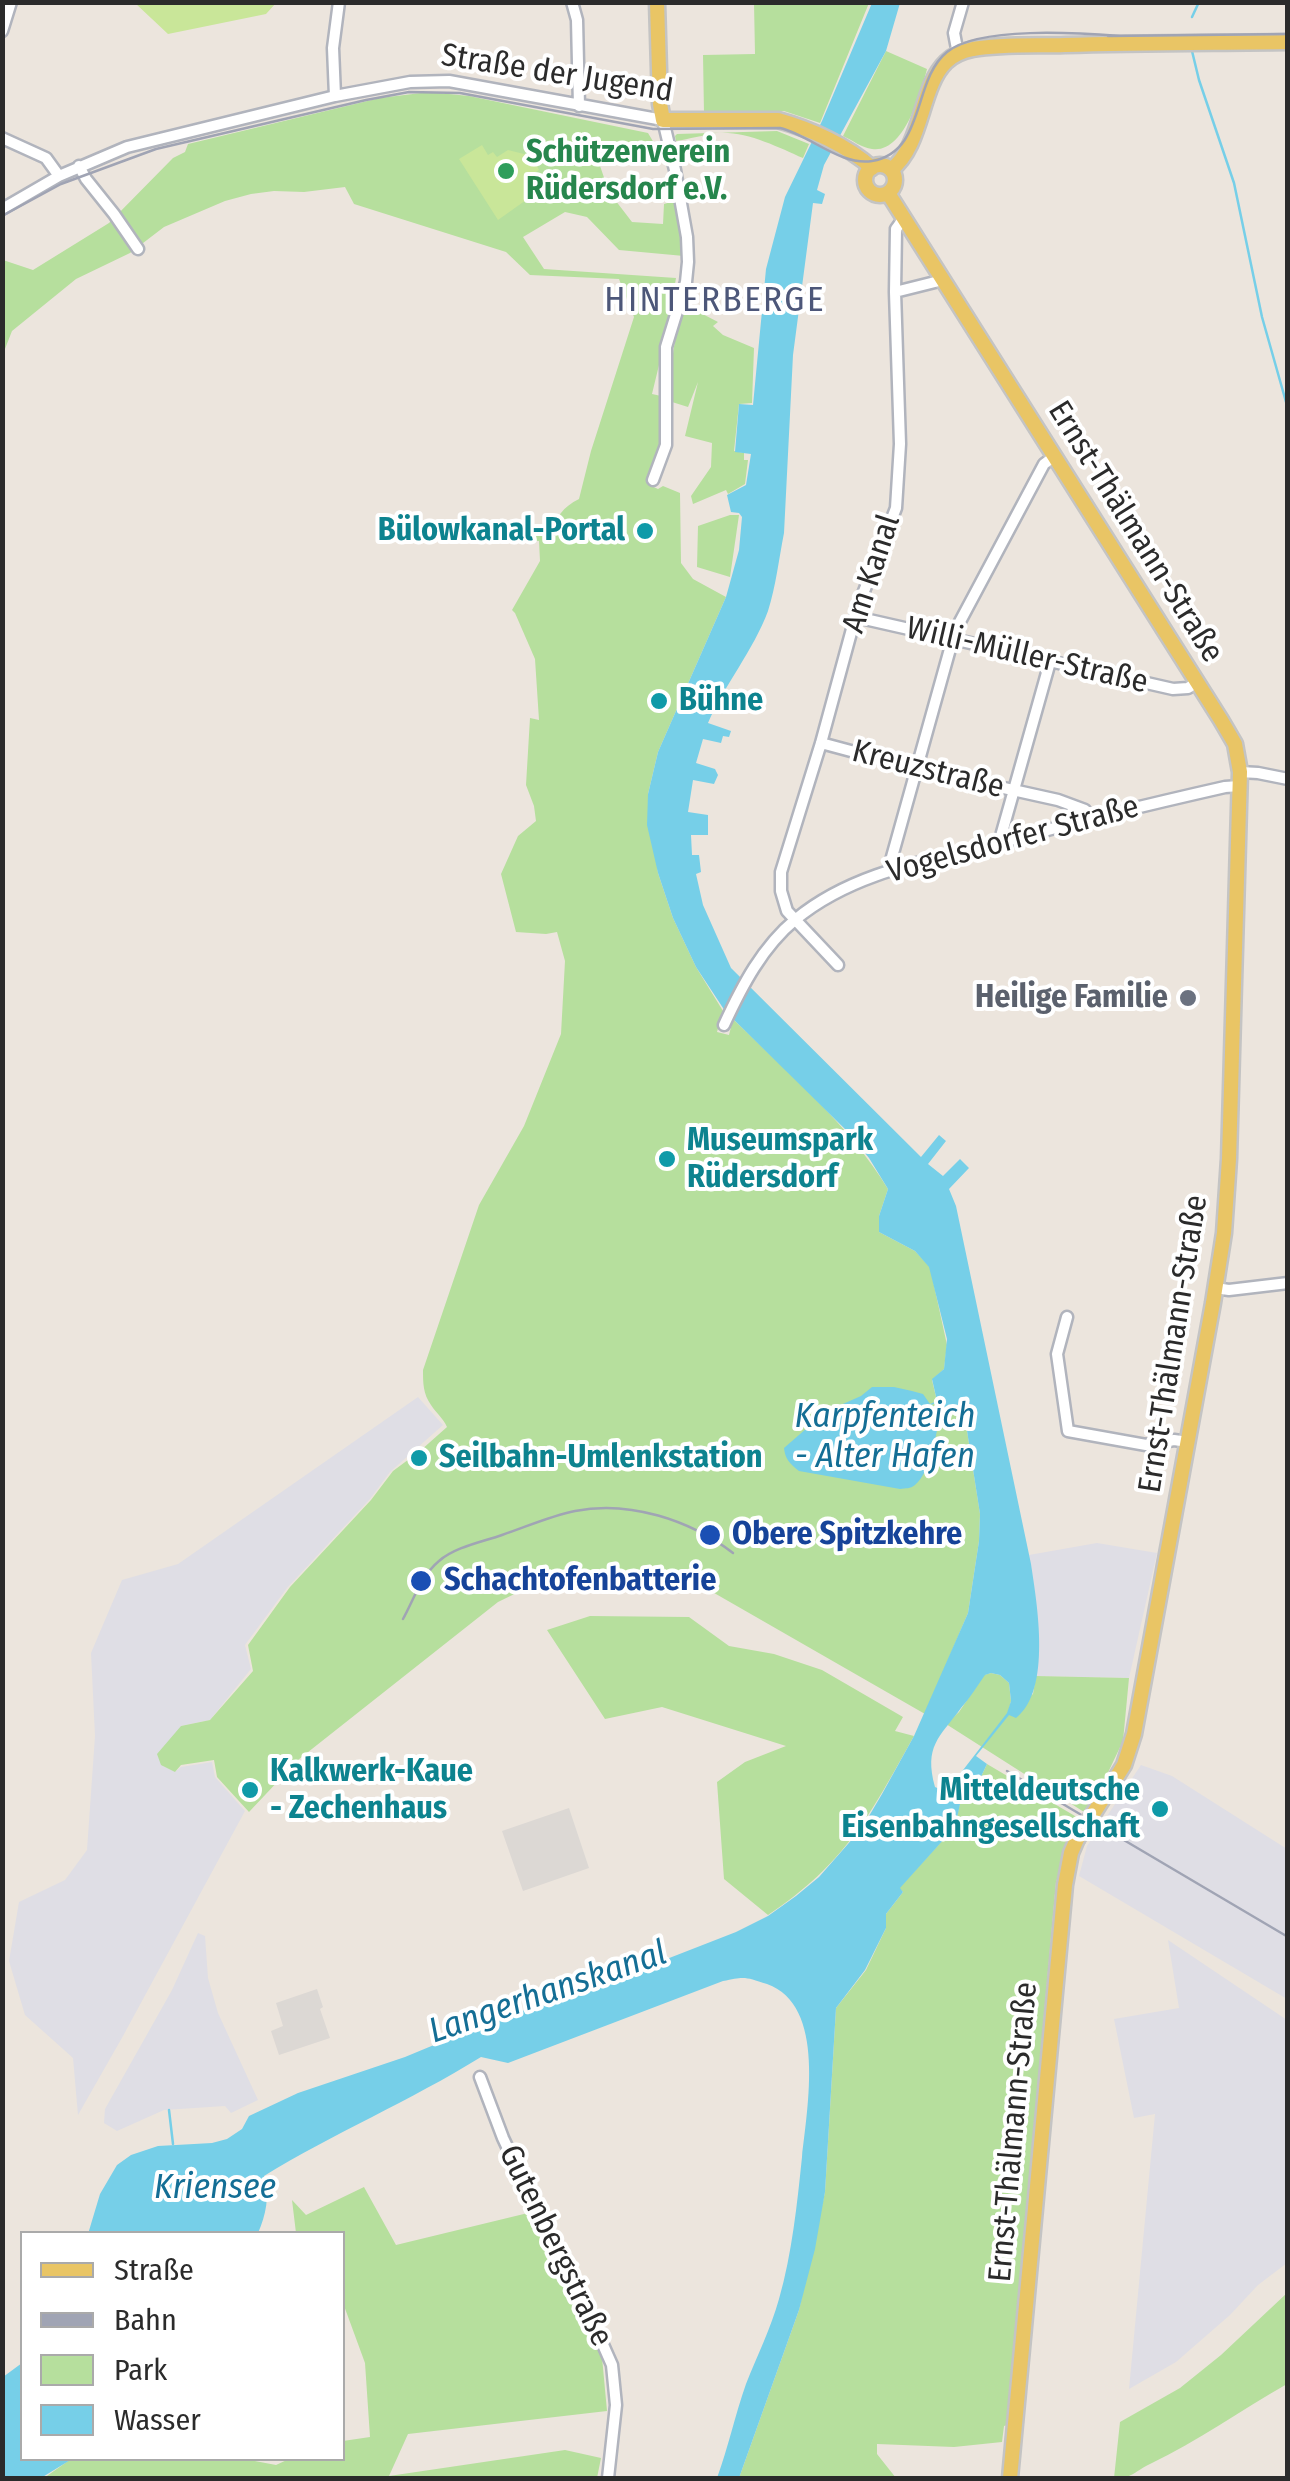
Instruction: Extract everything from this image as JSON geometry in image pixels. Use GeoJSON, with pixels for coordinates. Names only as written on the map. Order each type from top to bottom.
{"type":"FeatureCollection","features":[{"type":"Feature","properties":{"kind":"main road"},"geometry":{"type":"LineString","coordinates":[[657,2],[663,120]]}},
{"type":"Feature","properties":{"kind":"main road"},"geometry":{"type":"LineString","coordinates":[[891,170],[913,138],[939,71],[958,54],[1002,47],[1288,42]]}},
{"type":"Feature","properties":{"kind":"main road","name":"Straße der Jugend"},"geometry":{"type":"LineString","coordinates":[[663,120],[778,120],[852,152],[872,168]]}},
{"type":"Feature","properties":{"kind":"main road"},"geometry":{"type":"LineString","coordinates":[[882,166],[891,170],[895,182],[888,193],[879,195],[868,188],[866,175],[872,168],[882,166]]}},
{"type":"Feature","properties":{"kind":"main road","name":"Ernst-Thälmann-Straße"},"geometry":{"type":"LineString","coordinates":[[888,193],[1197,682],[1234,744],[1240,780],[1224,1233],[1134,1734],[1124,1765],[1077,1839],[1065,1885],[1010,2478]]}},
{"type":"Feature","properties":{"kind":"street"},"geometry":{"type":"LineString","coordinates":[[2,31],[12,2]]}},
{"type":"Feature","properties":{"kind":"street"},"geometry":{"type":"LineString","coordinates":[[334,96],[333,48],[340,2]]}},
{"type":"Feature","properties":{"kind":"street"},"geometry":{"type":"LineString","coordinates":[[572,2],[577,20],[579,106]]}},
{"type":"Feature","properties":{"kind":"street"},"geometry":{"type":"LineString","coordinates":[[958,54],[954,36],[963,2]]}},
{"type":"Feature","properties":{"kind":"street","name":"Straße der Jugend"},"geometry":{"type":"LineString","coordinates":[[2,209],[79,166],[147,141],[393,84],[425,80],[480,86],[663,120]]}},
{"type":"Feature","properties":{"kind":"street"},"geometry":{"type":"LineString","coordinates":[[653,480],[666,445],[666,348],[686,282],[688,262],[684,220],[663,120]]}},
{"type":"Feature","properties":{"kind":"street"},"geometry":{"type":"LineString","coordinates":[[2,138],[46,158],[59,176]]}},
{"type":"Feature","properties":{"kind":"street"},"geometry":{"type":"LineString","coordinates":[[79,166],[138,249]]}},
{"type":"Feature","properties":{"kind":"street","name":"Am Kanal"},"geometry":{"type":"LineString","coordinates":[[795,920],[781,891],[781,872],[856,617],[896,508],[900,444],[896,230],[904,218]]}},
{"type":"Feature","properties":{"kind":"street"},"geometry":{"type":"LineString","coordinates":[[895,292],[943,280]]}},
{"type":"Feature","properties":{"kind":"street"},"geometry":{"type":"LineString","coordinates":[[891,870],[955,632],[1044,464],[1054,456]]}},
{"type":"Feature","properties":{"kind":"street","name":"Willi-Müller-Straße"},"geometry":{"type":"LineString","coordinates":[[856,617],[1174,689],[1188,688],[1197,682]]}},
{"type":"Feature","properties":{"kind":"street"},"geometry":{"type":"LineString","coordinates":[[1002,842],[1050,662]]}},
{"type":"Feature","properties":{"kind":"street","name":"Kreuzstraße"},"geometry":{"type":"LineString","coordinates":[[821,743],[1058,800],[1085,810],[1089,818]]}},
{"type":"Feature","properties":{"kind":"street","name":"Vogelsdorfer Straße"},"geometry":{"type":"LineString","coordinates":[[724,1025],[758,960],[795,920],[831,895],[891,870],[1225,787],[1258,773],[1288,779]]}},
{"type":"Feature","properties":{"kind":"street"},"geometry":{"type":"LineString","coordinates":[[795,920],[838,966]]}},
{"type":"Feature","properties":{"kind":"street"},"geometry":{"type":"LineString","coordinates":[[1216,1288],[1288,1283]]}},
{"type":"Feature","properties":{"kind":"street"},"geometry":{"type":"LineString","coordinates":[[1067,1316],[1057,1354],[1068,1430],[1146,1445],[1188,1442]]}},
{"type":"Feature","properties":{"kind":"street","name":"Gutenbergstraße"},"geometry":{"type":"LineString","coordinates":[[480,2076],[503,2138],[574,2277],[612,2364],[616,2406],[608,2478]]}},
{"type":"Feature","properties":{"kind":"shaded area"},"geometry":{"type":"Polygon","coordinates":[[[418,1397],[443,1425],[390,1472],[287,1588],[245,1645],[251,1669],[210,1720],[181,1726],[175,1772],[181,1767],[212,1762],[215,1777],[245,1811],[78,2115],[73,2058],[25,2015],[9,1961],[19,1902],[65,1880],[87,1850],[95,1736],[91,1653],[122,1580],[178,1564],[418,1397]]]}},
{"type":"Feature","properties":{"kind":"shaded area"},"geometry":{"type":"Polygon","coordinates":[[[1097,1543],[1157,1553],[1129,1678],[1036,1676],[1029,1555],[1097,1543]]]}},
{"type":"Feature","properties":{"kind":"shaded area"},"geometry":{"type":"Polygon","coordinates":[[[1141,1765],[1172,1776],[1287,1849],[1287,1999],[1079,1876],[1087,1846],[1141,1765]]]}},
{"type":"Feature","properties":{"kind":"shaded area"},"geometry":{"type":"Polygon","coordinates":[[[569,1808],[589,1868],[523,1891],[502,1831],[569,1808]]]}},
{"type":"Feature","properties":{"kind":"shaded area"},"geometry":{"type":"Polygon","coordinates":[[[198,1933],[205,1936],[208,1978],[218,2013],[258,2100],[231,2113],[225,2106],[164,2110],[117,2131],[104,2123],[105,2109],[172,1990],[198,1933]]]}},
{"type":"Feature","properties":{"kind":"shaded area"},"geometry":{"type":"Polygon","coordinates":[[[1168,1940],[1287,2020],[1287,2263],[1176,2362],[1129,2389],[1155,2114],[1134,2118],[1114,2019],[1179,2008],[1168,1940]]]}},
{"type":"Feature","properties":{"kind":"shaded area"},"geometry":{"type":"Polygon","coordinates":[[[317,1989],[330,2038],[279,2055],[271,2031],[283,2026],[276,2003],[317,1989]]]}},
{"type":"Feature","properties":{"kind":"green space"},"geometry":{"type":"Polygon","coordinates":[[[135,3],[276,3],[266,14],[168,34],[135,3]]]}},
{"type":"Feature","properties":{"kind":"green space"},"geometry":{"type":"Polygon","coordinates":[[[754,3],[869,3],[820,123],[784,111],[704,113],[703,55],[755,54],[754,3]]]}},
{"type":"Feature","properties":{"kind":"green space"},"geometry":{"type":"Polygon","coordinates":[[[886,51],[927,69],[902,132],[883,148],[872,149],[843,136],[886,51]]]}},
{"type":"Feature","properties":{"kind":"green space","name":"Museumspark Rüdersdorf"},"geometry":{"type":"Polygon","coordinates":[[[429,92],[469,96],[648,133],[654,143],[599,163],[609,192],[632,222],[663,224],[664,204],[674,201],[684,256],[619,250],[587,217],[565,212],[523,237],[544,269],[676,278],[652,394],[661,396],[663,435],[647,484],[680,493],[681,563],[693,579],[726,597],[658,752],[648,794],[658,873],[696,967],[723,1011],[717,1032],[729,1035],[733,1019],[836,1120],[888,1189],[879,1216],[879,1232],[915,1251],[930,1267],[947,1345],[944,1369],[932,1380],[937,1401],[948,1412],[962,1411],[965,1418],[980,1514],[979,1541],[968,1613],[925,1714],[702,1586],[663,1574],[584,1570],[533,1585],[498,1602],[298,1760],[249,1812],[217,1777],[214,1760],[181,1765],[175,1772],[161,1765],[157,1754],[181,1726],[210,1720],[253,1671],[248,1645],[290,1587],[393,1471],[447,1427],[426,1397],[423,1370],[479,1205],[524,1126],[561,1034],[565,961],[557,932],[516,932],[501,874],[518,836],[536,821],[526,785],[530,718],[539,720],[535,659],[512,610],[540,561],[539,541],[520,540],[522,534],[550,534],[561,513],[579,499],[634,317],[619,279],[530,275],[506,252],[354,204],[345,187],[251,194],[164,227],[130,253],[76,279],[12,331],[3,354],[3,260],[33,270],[109,223],[173,158],[185,152],[188,144],[380,98],[429,92]]]}},
{"type":"Feature","properties":{"kind":"green space"},"geometry":{"type":"Polygon","coordinates":[[[777,131],[809,144],[803,158],[738,134],[716,133],[676,141],[675,136],[677,134],[777,131]]]}},
{"type":"Feature","properties":{"kind":"green space"},"geometry":{"type":"Polygon","coordinates":[[[482,145],[488,155],[493,152],[497,157],[508,150],[532,156],[539,170],[527,178],[536,193],[498,220],[459,159],[482,145]]]}},
{"type":"Feature","properties":{"kind":"green space"},"geometry":{"type":"Polygon","coordinates":[[[693,309],[718,322],[713,326],[723,335],[754,348],[752,403],[739,404],[734,451],[744,453],[744,460],[748,460],[745,484],[728,494],[726,490],[693,504],[691,496],[711,467],[712,443],[685,436],[698,382],[688,407],[672,402],[672,377],[679,325],[684,312],[693,309]]]}},
{"type":"Feature","properties":{"kind":"green space"},"geometry":{"type":"Polygon","coordinates":[[[739,515],[730,577],[697,567],[698,526],[739,515]]]}},
{"type":"Feature","properties":{"kind":"green space"},"geometry":{"type":"Polygon","coordinates":[[[590,1616],[689,1617],[729,1646],[774,1654],[822,1670],[903,1717],[895,1731],[914,1736],[869,1814],[817,1877],[768,1915],[724,1879],[717,1782],[745,1762],[786,1746],[662,1707],[605,1719],[547,1630],[590,1616]]]}},
{"type":"Feature","properties":{"kind":"green space"},"geometry":{"type":"Polygon","coordinates":[[[991,1673],[1009,1683],[1008,1713],[1033,1694],[1036,1676],[1129,1678],[1123,1741],[1084,1812],[946,1724],[984,1675],[991,1673]]]}},
{"type":"Feature","properties":{"kind":"green space"},"geometry":{"type":"Polygon","coordinates":[[[987,1764],[1080,1819],[1056,1882],[1007,2425],[1002,2442],[954,2447],[877,2444],[877,2454],[896,2478],[739,2478],[799,2310],[825,2192],[836,2008],[866,1970],[886,1928],[886,1914],[903,1892],[899,1888],[954,1828],[962,1795],[978,1783],[987,1764]]]}},
{"type":"Feature","properties":{"kind":"green space"},"geometry":{"type":"Polygon","coordinates":[[[364,2187],[396,2245],[528,2213],[602,2357],[607,2411],[408,2434],[389,2476],[565,2450],[601,2458],[597,2478],[44,2478],[68,2461],[255,2461],[276,2465],[285,2461],[345,2461],[345,2441],[370,2437],[365,2363],[345,2308],[345,2231],[296,2231],[292,2200],[306,2215],[364,2187]]]}},
{"type":"Feature","properties":{"kind":"green space"},"geometry":{"type":"Polygon","coordinates":[[[1287,2293],[1287,2384],[1133,2474],[1114,2478],[1120,2422],[1180,2388],[1287,2293]]]}},
{"type":"Feature","properties":{"kind":"water"},"geometry":{"type":"Polygon","coordinates":[[[872,3],[900,3],[886,51],[824,165],[817,190],[825,194],[822,204],[813,203],[793,355],[784,533],[777,572],[762,626],[708,723],[731,731],[729,737],[723,736],[721,743],[703,739],[696,763],[715,769],[718,775],[714,784],[693,780],[688,812],[708,815],[708,835],[691,835],[692,855],[699,855],[701,872],[696,874],[703,905],[731,968],[921,1157],[939,1135],[946,1141],[928,1164],[943,1176],[960,1159],[969,1168],[949,1189],[956,1206],[1031,1564],[1039,1645],[1034,1688],[1027,1705],[1016,1718],[1009,1715],[976,1756],[987,1764],[978,1783],[962,1795],[955,1827],[900,1888],[903,1892],[886,1914],[886,1928],[865,1970],[836,2008],[825,2192],[815,2249],[799,2310],[739,2478],[717,2478],[784,2282],[807,2113],[806,2035],[786,1995],[767,1984],[745,1978],[723,1981],[508,2063],[481,2057],[264,2176],[266,2205],[259,2231],[89,2231],[100,2194],[117,2165],[131,2155],[158,2146],[227,2139],[242,2129],[249,2116],[298,2093],[618,1978],[768,1916],[819,1877],[862,1828],[914,1736],[968,1613],[980,1514],[962,1411],[948,1412],[938,1402],[931,1405],[940,1415],[932,1452],[921,1479],[910,1488],[799,1471],[786,1455],[784,1448],[815,1421],[872,1387],[894,1387],[923,1394],[930,1404],[937,1401],[932,1379],[944,1369],[947,1339],[929,1267],[915,1251],[879,1232],[879,1216],[888,1189],[869,1158],[847,1131],[725,1011],[696,967],[673,918],[647,825],[648,794],[658,752],[726,597],[739,550],[742,517],[731,512],[727,495],[746,485],[751,454],[735,452],[739,404],[753,405],[766,269],[785,197],[872,3]],[[985,1675],[940,1735],[931,1762],[935,1787],[950,1787],[1007,1713],[1011,1701],[1009,1683],[1000,1675],[985,1675]]]}},
{"type":"Feature","properties":{"kind":"water"},"geometry":{"type":"Polygon","coordinates":[[[20,2364],[20,2461],[69,2461],[41,2478],[3,2478],[3,2377],[20,2364]]]}},
{"type":"Feature","properties":{"kind":"waterway"},"geometry":{"type":"LineString","coordinates":[[1192,17],[1199,2]]}},
{"type":"Feature","properties":{"kind":"waterway"},"geometry":{"type":"LineString","coordinates":[[1192,51],[1234,183],[1262,317],[1288,409]]}},
{"type":"Feature","properties":{"kind":"waterway"},"geometry":{"type":"LineString","coordinates":[[169,2110],[173,2144]]}},
{"type":"Feature","properties":{"kind":"tram line"},"geometry":{"type":"LineString","coordinates":[[2,216],[61,184],[156,149],[409,92],[460,93],[653,129],[780,128],[848,159],[872,161],[889,155],[902,144],[936,64],[962,44],[1030,33],[1120,36]]}},
{"type":"Feature","properties":{"kind":"tram line"},"geometry":{"type":"LineString","coordinates":[[1108,36],[1288,34]]}},
{"type":"Feature","properties":{"kind":"railway"},"geometry":{"type":"LineString","coordinates":[[403,1619],[427,1574],[445,1556],[575,1511],[616,1508],[658,1515],[698,1531],[733,1553]]}},
{"type":"Feature","properties":{"kind":"railway"},"geometry":{"type":"LineString","coordinates":[[1007,1771],[1288,1937]]}},
{"type":"Feature","properties":{"kind":"place","name":"Schützenverein Rüdersdorf e.V."},"geometry":{"type":"Point","coordinates":[506,171]}},
{"type":"Feature","properties":{"kind":"place","name":"Bülowkanal-Portal"},"geometry":{"type":"Point","coordinates":[645,531]}},
{"type":"Feature","properties":{"kind":"place","name":"Bühne"},"geometry":{"type":"Point","coordinates":[659,701]}},
{"type":"Feature","properties":{"kind":"place","name":"Heilige Familie"},"geometry":{"type":"Point","coordinates":[1188,998]}},
{"type":"Feature","properties":{"kind":"place","name":"Museumspark Rüdersdorf"},"geometry":{"type":"Point","coordinates":[667,1159]}},
{"type":"Feature","properties":{"kind":"place","name":"Seilbahn-Umlenkstation"},"geometry":{"type":"Point","coordinates":[419,1458]}},
{"type":"Feature","properties":{"kind":"place","name":"Obere Spitzkehre"},"geometry":{"type":"Point","coordinates":[710,1535]}},
{"type":"Feature","properties":{"kind":"place","name":"Schachtofenbatterie"},"geometry":{"type":"Point","coordinates":[421,1581]}},
{"type":"Feature","properties":{"kind":"place","name":"Kalkwerk-Kaue - Zechenhaus"},"geometry":{"type":"Point","coordinates":[250,1790]}},
{"type":"Feature","properties":{"kind":"place","name":"Mitteldeutsche Eisenbahngesellschaft"},"geometry":{"type":"Point","coordinates":[1160,1809]}},
{"type":"Feature","properties":{"kind":"district","name":"HINTERBERGE"},"geometry":{"type":"Point","coordinates":[715,301]}},
{"type":"Feature","properties":{"kind":"water label","name":"Karpfenteich - Alter Hafen"},"geometry":{"type":"Point","coordinates":[885,1437]}},
{"type":"Feature","properties":{"kind":"water label","name":"Langerhanskanal"},"geometry":{"type":"Point","coordinates":[548,1993]}},
{"type":"Feature","properties":{"kind":"water label","name":"Kriensee"},"geometry":{"type":"Point","coordinates":[215,2188]}}]}
